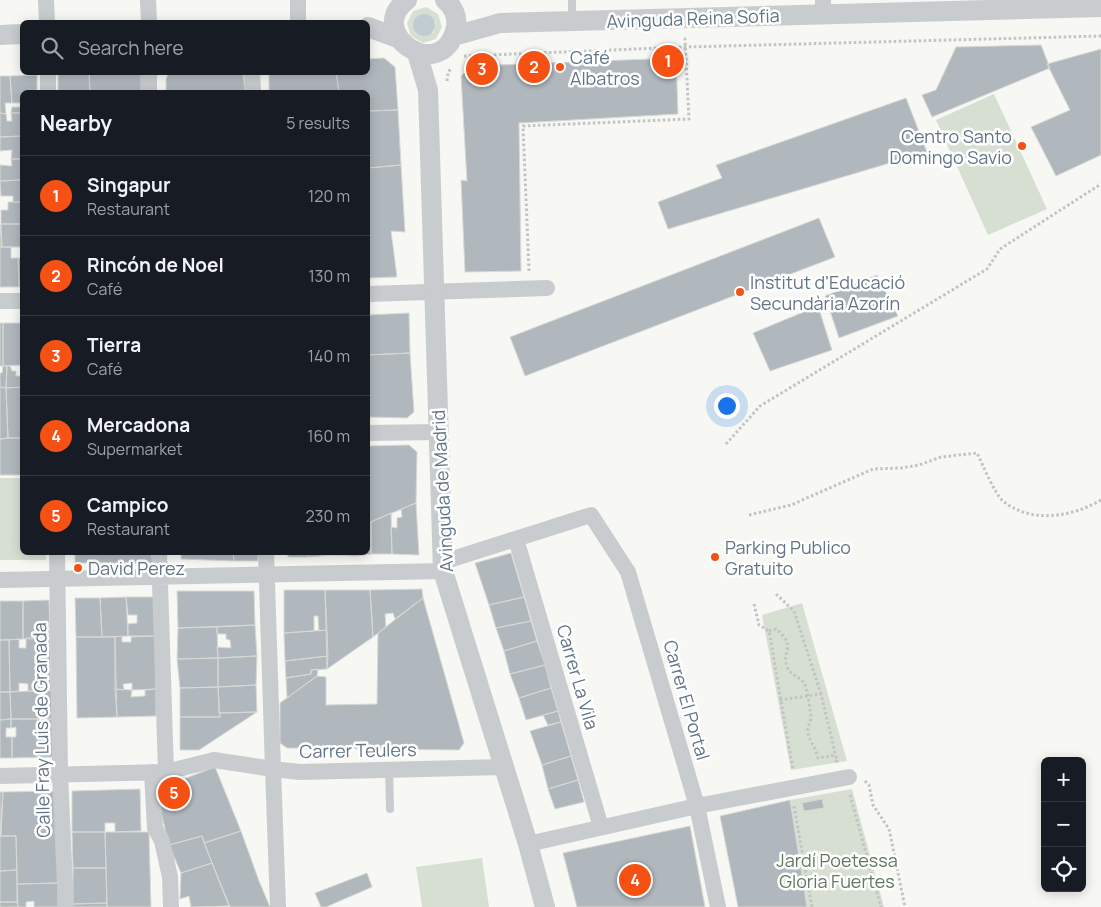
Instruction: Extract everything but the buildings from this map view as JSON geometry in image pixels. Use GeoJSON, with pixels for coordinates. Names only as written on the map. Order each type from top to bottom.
{"type":"FeatureCollection","features":[{"type":"Feature","properties":{"kind":"street"},"geometry":{"type":"LineString","coordinates":[[46,0],[47,20]]}},
{"type":"Feature","properties":{"kind":"street"},"geometry":{"type":"LineString","coordinates":[[148,0],[149,20]]}},
{"type":"Feature","properties":{"kind":"street"},"geometry":{"type":"LineString","coordinates":[[298,0],[298,20]]}},
{"type":"Feature","properties":{"kind":"street","name":"Avinguda Reina Sofia"},"geometry":{"type":"LineString","coordinates":[[454,36],[495,24],[823,7],[968,5],[1101,7]]}},
{"type":"Feature","properties":{"kind":"street"},"geometry":{"type":"LineString","coordinates":[[370,28],[398,38],[407,48],[417,53],[429,54],[447,46],[454,36],[457,24],[450,6]]}},
{"type":"Feature","properties":{"kind":"street","name":"Avinguda Reina Sofia"},"geometry":{"type":"LineString","coordinates":[[450,6],[495,24]]}},
{"type":"Feature","properties":{"kind":"street"},"geometry":{"type":"LineString","coordinates":[[370,26],[402,7]]}},
{"type":"Feature","properties":{"kind":"street"},"geometry":{"type":"LineString","coordinates":[[398,38],[395,25],[402,7]]}},
{"type":"Feature","properties":{"kind":"street"},"geometry":{"type":"LineString","coordinates":[[0,34],[20,34]]}},
{"type":"Feature","properties":{"kind":"street","name":"Avinguda de Madrid"},"geometry":{"type":"LineString","coordinates":[[428,90],[439,51]]}},
{"type":"Feature","properties":{"kind":"street","name":"Avinguda de Madrid"},"geometry":{"type":"LineString","coordinates":[[417,53],[428,90],[443,566],[528,844],[545,907]]}},
{"type":"Feature","properties":{"kind":"street"},"geometry":{"type":"LineString","coordinates":[[48,75],[48,90]]}},
{"type":"Feature","properties":{"kind":"street"},"geometry":{"type":"LineString","coordinates":[[149,75],[150,90]]}},
{"type":"Feature","properties":{"kind":"street"},"geometry":{"type":"LineString","coordinates":[[252,75],[253,90]]}},
{"type":"Feature","properties":{"kind":"street"},"geometry":{"type":"LineString","coordinates":[[370,294],[547,288]]}},
{"type":"Feature","properties":{"kind":"street"},"geometry":{"type":"LineString","coordinates":[[0,301],[20,301]]}},
{"type":"Feature","properties":{"kind":"street"},"geometry":{"type":"LineString","coordinates":[[370,432],[439,432]]}},
{"type":"Feature","properties":{"kind":"street","name":"Carrer El Portal"},"geometry":{"type":"LineString","coordinates":[[516,539],[591,515],[628,572],[697,806],[718,907]]}},
{"type":"Feature","properties":{"kind":"street"},"geometry":{"type":"LineString","coordinates":[[0,580],[267,575],[443,566],[516,539]]}},
{"type":"Feature","properties":{"kind":"street","name":"Carrer La Vila"},"geometry":{"type":"LineString","coordinates":[[516,539],[601,827]]}},
{"type":"Feature","properties":{"kind":"street","name":"Calle Fray Luis de Granada"},"geometry":{"type":"LineString","coordinates":[[57,555],[60,774],[66,907]]}},
{"type":"Feature","properties":{"kind":"street"},"geometry":{"type":"LineString","coordinates":[[159,555],[159,772],[155,828],[162,842],[170,877],[171,907]]}},
{"type":"Feature","properties":{"kind":"street"},"geometry":{"type":"LineString","coordinates":[[266,555],[278,907]]}},
{"type":"Feature","properties":{"kind":"street","name":"Carrer Teulers"},"geometry":{"type":"LineString","coordinates":[[0,776],[159,772],[214,760],[300,772],[504,767]]}},
{"type":"Feature","properties":{"kind":"street"},"geometry":{"type":"LineString","coordinates":[[528,844],[697,806],[849,777]]}},
{"type":"Feature","properties":{"kind":"lane"},"geometry":{"type":"LineString","coordinates":[[572,0],[572,21]]}},
{"type":"Feature","properties":{"kind":"lane"},"geometry":{"type":"LineString","coordinates":[[389,769],[390,809]]}},
{"type":"Feature","properties":{"kind":"path"},"geometry":{"type":"LineString","coordinates":[[458,61],[463,56],[686,47],[1101,36]]}},
{"type":"Feature","properties":{"kind":"path"},"geometry":{"type":"LineString","coordinates":[[530,289],[522,126],[689,119],[685,39],[695,38]]}},
{"type":"Feature","properties":{"kind":"path"},"geometry":{"type":"LineString","coordinates":[[447,82],[448,72],[453,66]]}},
{"type":"Feature","properties":{"kind":"path"},"geometry":{"type":"LineString","coordinates":[[726,444],[760,406],[987,270],[1000,249],[1101,184]]}},
{"type":"Feature","properties":{"kind":"path"},"geometry":{"type":"LineString","coordinates":[[749,515],[791,505],[872,469],[901,468],[919,465],[941,457],[977,453],[1002,500],[1030,516],[1085,509],[1101,500]]}},
{"type":"Feature","properties":{"kind":"path"},"geometry":{"type":"LineString","coordinates":[[776,594],[794,611],[820,694],[837,760],[828,762]]}},
{"type":"Feature","properties":{"kind":"path"},"geometry":{"type":"LineString","coordinates":[[754,604],[759,624],[769,631],[792,768],[801,766]]}},
{"type":"Feature","properties":{"kind":"path"},"geometry":{"type":"LineString","coordinates":[[769,631],[776,629],[785,636],[789,648],[786,660],[788,669],[804,683],[811,718],[808,726],[808,736],[816,745],[818,758],[836,755]]}},
{"type":"Feature","properties":{"kind":"path"},"geometry":{"type":"LineString","coordinates":[[780,700],[820,694]]}},
{"type":"Feature","properties":{"kind":"path"},"geometry":{"type":"LineString","coordinates":[[849,777],[860,776],[869,785],[873,805],[889,829],[905,907]]}},
{"type":"Feature","properties":{"kind":"path"},"geometry":{"type":"LineString","coordinates":[[841,796],[851,795],[881,907]]}},
{"type":"Feature","properties":{"kind":"path"},"geometry":{"type":"LineString","coordinates":[[794,804],[812,907]]}},
{"type":"Feature","properties":{"kind":"green space"},"geometry":{"type":"Polygon","coordinates":[[[426,7],[438,14],[442,27],[436,39],[423,43],[411,36],[407,23],[413,11],[426,7]],[[416,17],[413,28],[433,33],[436,22],[416,17]]]}},
{"type":"Feature","properties":{"kind":"green space"},"geometry":{"type":"Polygon","coordinates":[[[994,94],[1047,209],[988,235],[936,120],[994,94]]]}},
{"type":"Feature","properties":{"kind":"green space"},"geometry":{"type":"Polygon","coordinates":[[[0,478],[20,478],[20,555],[46,555],[46,560],[0,560],[0,478]]]}},
{"type":"Feature","properties":{"kind":"green space"},"geometry":{"type":"Polygon","coordinates":[[[802,603],[847,761],[791,770],[762,615],[802,603]]]}},
{"type":"Feature","properties":{"kind":"green space","name":"Jardí Poetessa Gloria Fuertes"},"geometry":{"type":"Polygon","coordinates":[[[852,789],[884,907],[807,907],[790,800],[852,789]]]}},
{"type":"Feature","properties":{"kind":"green space"},"geometry":{"type":"Polygon","coordinates":[[[482,858],[489,907],[422,907],[416,867],[482,858]]]}},
{"type":"Feature","properties":{"kind":"shaded area"},"geometry":{"type":"Polygon","coordinates":[[[424,14],[432,17],[435,25],[432,33],[424,36],[416,33],[413,25],[416,17],[424,14]]]}},
{"type":"Feature","properties":{"kind":"place","name":"Singapur"},"geometry":{"type":"Point","coordinates":[668,61]}},
{"type":"Feature","properties":{"kind":"place","name":"Rincón de Noel"},"geometry":{"type":"Point","coordinates":[534,67]}},
{"type":"Feature","properties":{"kind":"place","name":"Café Albatros"},"geometry":{"type":"Point","coordinates":[560,67]}},
{"type":"Feature","properties":{"kind":"place","name":"Tierra"},"geometry":{"type":"Point","coordinates":[482,69]}},
{"type":"Feature","properties":{"kind":"place","name":"Centro Santo Domingo Savio"},"geometry":{"type":"Point","coordinates":[1022,146]}},
{"type":"Feature","properties":{"kind":"place","name":"Institut d'Educació Secundària Azorín"},"geometry":{"type":"Point","coordinates":[740,292]}},
{"type":"Feature","properties":{"kind":"place","name":"Parking Publico Gratuito"},"geometry":{"type":"Point","coordinates":[715,557]}},
{"type":"Feature","properties":{"kind":"place","name":"David Perez"},"geometry":{"type":"Point","coordinates":[78,568]}},
{"type":"Feature","properties":{"kind":"place","name":"Campico"},"geometry":{"type":"Point","coordinates":[174,793]}},
{"type":"Feature","properties":{"kind":"place","name":"Mercadona"},"geometry":{"type":"Point","coordinates":[635,880]}}]}
